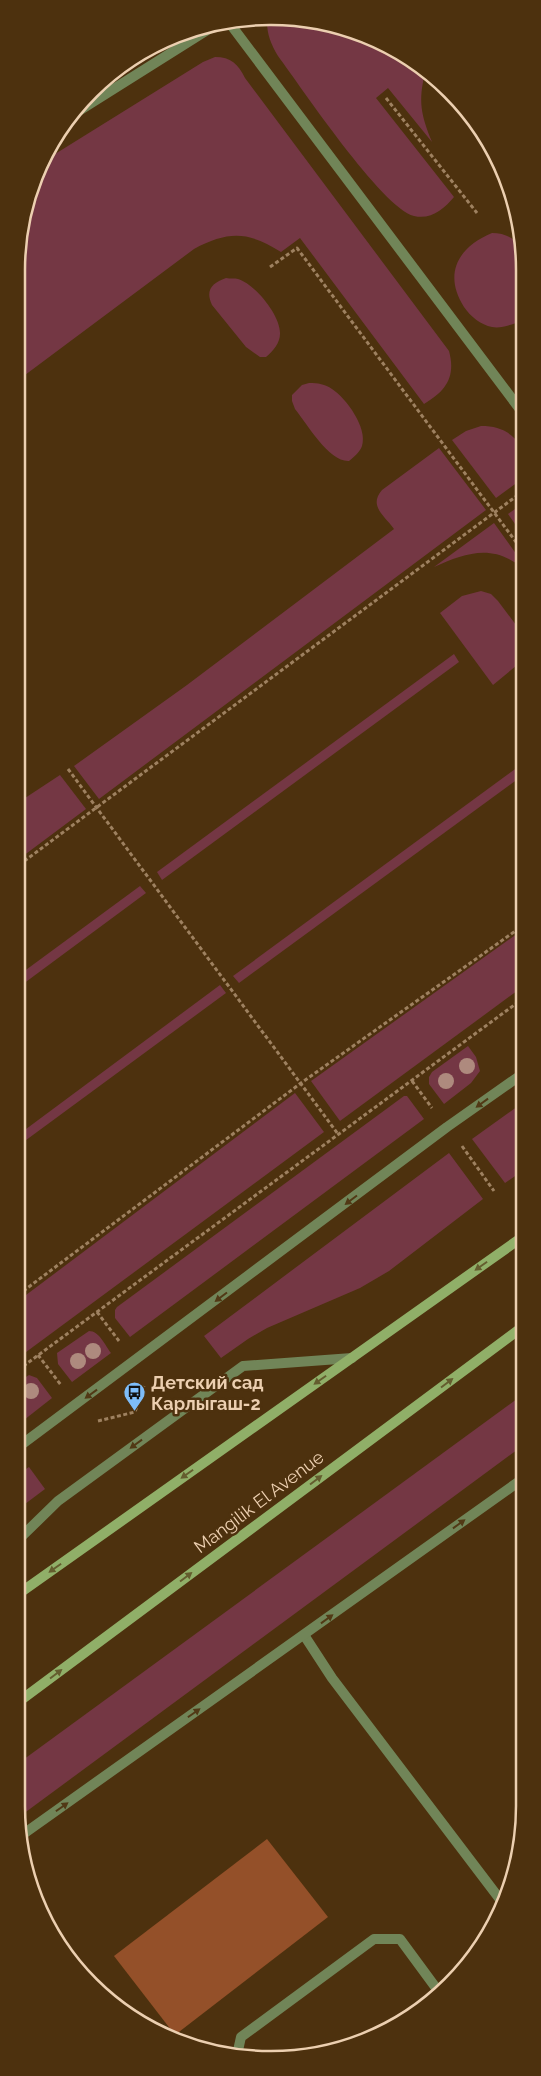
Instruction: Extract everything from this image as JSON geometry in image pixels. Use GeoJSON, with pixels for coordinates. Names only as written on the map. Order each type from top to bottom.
{"type":"FeatureCollection","features":[{"type":"Feature","properties":{"kind":"main road"},"geometry":{"type":"LineString","coordinates":[[25,1588],[516,1242]]}},
{"type":"Feature","properties":{"kind":"main road","name":"Mangilik El Avenue"},"geometry":{"type":"LineString","coordinates":[[25,1697],[516,1332]]}},
{"type":"Feature","properties":{"kind":"street"},"geometry":{"type":"LineString","coordinates":[[233,28],[516,404]]}},
{"type":"Feature","properties":{"kind":"street"},"geometry":{"type":"LineString","coordinates":[[93,101],[197,36]]}},
{"type":"Feature","properties":{"kind":"street"},"geometry":{"type":"LineString","coordinates":[[25,1442],[516,1078]]}},
{"type":"Feature","properties":{"kind":"street"},"geometry":{"type":"LineString","coordinates":[[25,1533],[58,1501],[243,1366],[352,1358]]}},
{"type":"Feature","properties":{"kind":"street"},"geometry":{"type":"LineString","coordinates":[[27,1833],[516,1483]]}},
{"type":"Feature","properties":{"kind":"street"},"geometry":{"type":"LineString","coordinates":[[304,1635],[332,1678],[498,1897]]}},
{"type":"Feature","properties":{"kind":"street"},"geometry":{"type":"LineString","coordinates":[[238,2049],[241,2037],[374,1939],[400,1939],[435,1987]]}},
{"type":"Feature","properties":{"kind":"path"},"geometry":{"type":"LineString","coordinates":[[386,98],[477,213]]}},
{"type":"Feature","properties":{"kind":"path"},"geometry":{"type":"LineString","coordinates":[[270,267],[297,248],[516,542]]}},
{"type":"Feature","properties":{"kind":"path"},"geometry":{"type":"LineString","coordinates":[[25,860],[516,496]]}},
{"type":"Feature","properties":{"kind":"path"},"geometry":{"type":"LineString","coordinates":[[68,769],[338,1134]]}},
{"type":"Feature","properties":{"kind":"path"},"geometry":{"type":"LineString","coordinates":[[25,1290],[301,1083],[516,931]]}},
{"type":"Feature","properties":{"kind":"path"},"geometry":{"type":"LineString","coordinates":[[25,1365],[516,1004]]}},
{"type":"Feature","properties":{"kind":"path"},"geometry":{"type":"LineString","coordinates":[[412,1080],[434,1111]]}},
{"type":"Feature","properties":{"kind":"path"},"geometry":{"type":"LineString","coordinates":[[462,1146],[494,1190]]}},
{"type":"Feature","properties":{"kind":"path"},"geometry":{"type":"LineString","coordinates":[[97,1312],[122,1346]]}},
{"type":"Feature","properties":{"kind":"path"},"geometry":{"type":"LineString","coordinates":[[38,1355],[64,1390]]}},
{"type":"Feature","properties":{"kind":"path"},"geometry":{"type":"LineString","coordinates":[[97,1421],[135,1412],[146,1379]]}},
{"type":"Feature","properties":{"kind":"shaded area"},"geometry":{"type":"Polygon","coordinates":[[[267,25],[270,25],[303,27],[334,33],[379,50],[407,66],[424,79],[421,100],[422,108],[425,124],[432,142],[388,88],[376,98],[454,197],[446,206],[431,215],[414,216],[400,208],[382,192],[343,145],[278,56],[267,25]]]}},
{"type":"Feature","properties":{"kind":"shaded area"},"geometry":{"type":"Polygon","coordinates":[[[215,57],[221,57],[230,60],[240,69],[449,351],[451,360],[450,376],[443,388],[432,399],[424,404],[300,238],[281,252],[248,237],[228,237],[206,243],[194,249],[25,375],[25,270],[27,238],[33,207],[50,162],[54,154],[203,62],[215,57]]]}},
{"type":"Feature","properties":{"kind":"shaded area"},"geometry":{"type":"Polygon","coordinates":[[[492,233],[501,234],[514,240],[516,323],[499,327],[484,324],[469,314],[458,295],[455,283],[457,263],[470,246],[492,233]]]}},
{"type":"Feature","properties":{"kind":"shaded area"},"geometry":{"type":"Polygon","coordinates":[[[226,278],[245,282],[259,294],[272,310],[279,327],[280,337],[276,347],[266,357],[260,357],[246,347],[212,305],[209,295],[211,288],[217,282],[226,278]]]}},
{"type":"Feature","properties":{"kind":"shaded area"},"geometry":{"type":"Polygon","coordinates":[[[309,383],[324,385],[338,393],[359,422],[363,439],[362,446],[349,461],[341,460],[326,449],[295,409],[292,395],[302,385],[309,383]]]}},
{"type":"Feature","properties":{"kind":"shaded area"},"geometry":{"type":"Polygon","coordinates":[[[481,426],[494,427],[516,440],[516,483],[496,498],[452,440],[466,431],[481,426]]]}},
{"type":"Feature","properties":{"kind":"shaded area"},"geometry":{"type":"Polygon","coordinates":[[[439,448],[486,510],[99,799],[74,766],[187,685],[394,529],[379,511],[377,506],[378,496],[382,490],[439,448]]]}},
{"type":"Feature","properties":{"kind":"shaded area"},"geometry":{"type":"Polygon","coordinates":[[[516,508],[516,525],[508,514],[516,508]]]}},
{"type":"Feature","properties":{"kind":"shaded area"},"geometry":{"type":"Polygon","coordinates":[[[494,523],[516,554],[516,564],[500,555],[479,553],[457,558],[434,567],[494,523]]]}},
{"type":"Feature","properties":{"kind":"shaded area"},"geometry":{"type":"Polygon","coordinates":[[[481,591],[491,594],[516,625],[516,666],[493,685],[440,613],[462,596],[481,591]]]}},
{"type":"Feature","properties":{"kind":"shaded area"},"geometry":{"type":"Polygon","coordinates":[[[454,654],[459,662],[162,880],[157,872],[454,654]]]}},
{"type":"Feature","properties":{"kind":"shaded area"},"geometry":{"type":"Polygon","coordinates":[[[516,768],[516,780],[239,983],[233,976],[516,768]]]}},
{"type":"Feature","properties":{"kind":"shaded area"},"geometry":{"type":"Polygon","coordinates":[[[60,775],[86,809],[25,855],[25,798],[60,775]]]}},
{"type":"Feature","properties":{"kind":"shaded area"},"geometry":{"type":"Polygon","coordinates":[[[140,886],[146,893],[25,983],[25,971],[140,886]]]}},
{"type":"Feature","properties":{"kind":"shaded area"},"geometry":{"type":"Polygon","coordinates":[[[516,935],[516,992],[340,1121],[311,1081],[516,935]]]}},
{"type":"Feature","properties":{"kind":"shaded area"},"geometry":{"type":"Polygon","coordinates":[[[220,985],[226,993],[25,1141],[25,1130],[220,985]]]}},
{"type":"Feature","properties":{"kind":"shaded area"},"geometry":{"type":"Polygon","coordinates":[[[468,1046],[476,1057],[480,1071],[471,1083],[444,1104],[429,1084],[429,1077],[432,1072],[468,1046]]]}},
{"type":"Feature","properties":{"kind":"shaded area"},"geometry":{"type":"Polygon","coordinates":[[[295,1093],[324,1132],[25,1353],[25,1296],[295,1093]]]}},
{"type":"Feature","properties":{"kind":"shaded area"},"geometry":{"type":"Polygon","coordinates":[[[404,1096],[407,1096],[424,1119],[130,1337],[115,1318],[117,1307],[404,1096]]]}},
{"type":"Feature","properties":{"kind":"shaded area"},"geometry":{"type":"Polygon","coordinates":[[[516,1108],[516,1175],[505,1183],[472,1139],[516,1108]]]}},
{"type":"Feature","properties":{"kind":"shaded area"},"geometry":{"type":"Polygon","coordinates":[[[449,1153],[483,1199],[389,1271],[360,1288],[267,1328],[221,1358],[204,1336],[449,1153]]]}},
{"type":"Feature","properties":{"kind":"shaded area"},"geometry":{"type":"Polygon","coordinates":[[[89,1331],[99,1336],[111,1353],[72,1382],[58,1364],[57,1353],[89,1331]]]}},
{"type":"Feature","properties":{"kind":"shaded area"},"geometry":{"type":"Polygon","coordinates":[[[29,1375],[37,1378],[52,1398],[25,1419],[25,1378],[29,1375]]]}},
{"type":"Feature","properties":{"kind":"shaded area"},"geometry":{"type":"Polygon","coordinates":[[[516,1400],[516,1451],[25,1812],[25,1758],[516,1400]]]}},
{"type":"Feature","properties":{"kind":"shaded area"},"geometry":{"type":"Polygon","coordinates":[[[29,1467],[45,1489],[25,1504],[25,1470],[29,1467]]]}},
{"type":"Feature","properties":{"kind":"building"},"geometry":{"type":"Polygon","coordinates":[[[267,1839],[328,1917],[178,2032],[171,2030],[114,1956],[267,1839]]]}},
{"type":"Feature","properties":{"kind":"place","name":"Детский сад Карлыгаш-2"},"geometry":{"type":"Point","coordinates":[135,1412]}}]}
